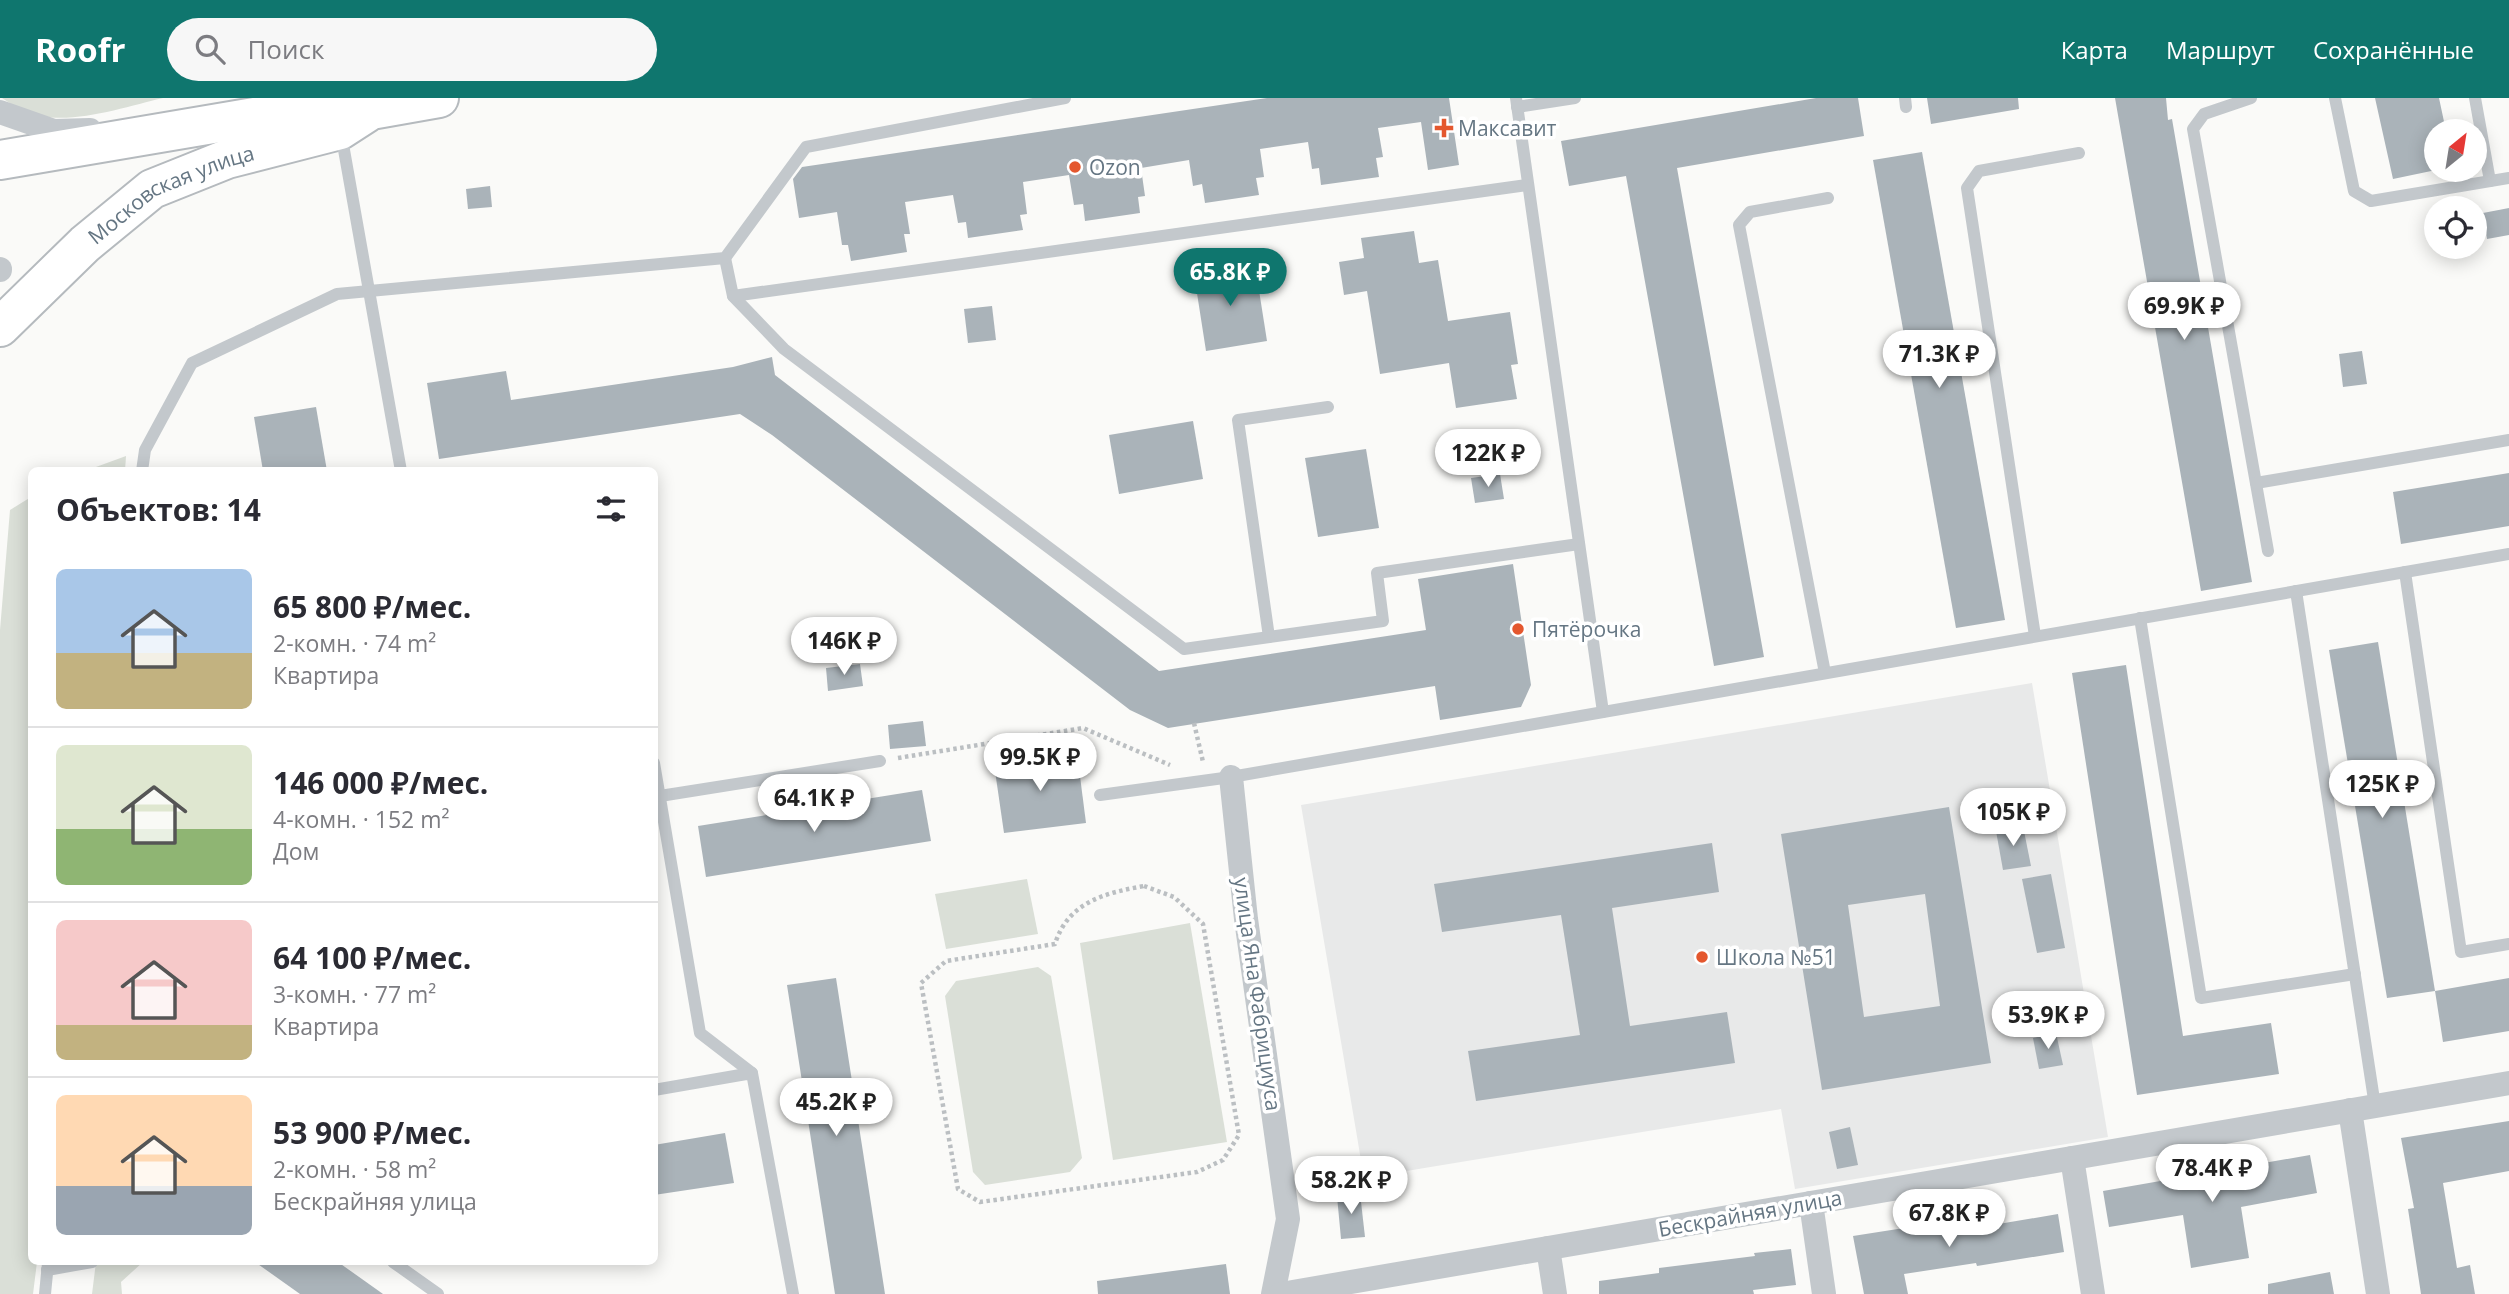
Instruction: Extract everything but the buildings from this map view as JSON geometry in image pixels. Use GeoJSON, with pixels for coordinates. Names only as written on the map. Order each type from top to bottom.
{"type":"FeatureCollection","features":[{"type":"Feature","properties":{"kind":"main road","name":"Московская улица"},"geometry":{"type":"LineString","coordinates":[[0,327],[85,244],[152,189],[227,159],[439,98]]}},
{"type":"Feature","properties":{"kind":"main road","name":"Московская улица"},"geometry":{"type":"LineString","coordinates":[[0,160],[343,102],[356,120]]}},
{"type":"Feature","properties":{"kind":"street"},"geometry":{"type":"LineString","coordinates":[[0,112],[54,131],[182,129]]}},
{"type":"Feature","properties":{"kind":"street","name":"улица Яна Фабрициуса"},"geometry":{"type":"LineString","coordinates":[[1219,778],[1246,919],[1288,1219],[1273,1294]]}},
{"type":"Feature","properties":{"kind":"street","name":"Бескрайняя улица"},"geometry":{"type":"LineString","coordinates":[[1281,1294],[2509,1083]]}},
{"type":"Feature","properties":{"kind":"street"},"geometry":{"type":"LineString","coordinates":[[2350,1110],[2378,1294]]}},
{"type":"Feature","properties":{"kind":"street"},"geometry":{"type":"LineString","coordinates":[[2072,1158],[2092,1294]]}},
{"type":"Feature","properties":{"kind":"street"},"geometry":{"type":"LineString","coordinates":[[1811,1203],[1824,1294]]}},
{"type":"Feature","properties":{"kind":"street"},"geometry":{"type":"LineString","coordinates":[[1548,1248],[1555,1294]]}},
{"type":"Feature","properties":{"kind":"lane"},"geometry":{"type":"LineString","coordinates":[[1065,98],[806,146],[725,258],[733,296],[784,348],[1184,649],[1383,621],[1377,573],[1579,544]]}},
{"type":"Feature","properties":{"kind":"lane"},"geometry":{"type":"LineString","coordinates":[[1575,98],[1517,103],[1603,712]]}},
{"type":"Feature","properties":{"kind":"lane"},"geometry":{"type":"LineString","coordinates":[[2251,98],[2204,114],[2193,129],[2268,551]]}},
{"type":"Feature","properties":{"kind":"lane"},"geometry":{"type":"LineString","coordinates":[[2335,98],[2354,191],[2371,201],[2509,178]]}},
{"type":"Feature","properties":{"kind":"lane"},"geometry":{"type":"LineString","coordinates":[[2475,98],[2490,181]]}},
{"type":"Feature","properties":{"kind":"lane"},"geometry":{"type":"LineString","coordinates":[[356,120],[369,290],[400,467]]}},
{"type":"Feature","properties":{"kind":"lane"},"geometry":{"type":"LineString","coordinates":[[2035,636],[1967,188],[1979,171],[2079,153]]}},
{"type":"Feature","properties":{"kind":"lane"},"geometry":{"type":"LineString","coordinates":[[733,296],[1527,185]]}},
{"type":"Feature","properties":{"kind":"lane"},"geometry":{"type":"LineString","coordinates":[[1825,673],[1739,225],[1750,212],[1828,198]]}},
{"type":"Feature","properties":{"kind":"lane"},"geometry":{"type":"LineString","coordinates":[[143,467],[145,450],[192,363],[337,294],[725,258]]}},
{"type":"Feature","properties":{"kind":"lane"},"geometry":{"type":"LineString","coordinates":[[1269,637],[1238,420],[1328,407]]}},
{"type":"Feature","properties":{"kind":"lane"},"geometry":{"type":"LineString","coordinates":[[2256,482],[2509,440]]}},
{"type":"Feature","properties":{"kind":"lane"},"geometry":{"type":"LineString","coordinates":[[1100,795],[1219,778],[2509,554]]}},
{"type":"Feature","properties":{"kind":"lane"},"geometry":{"type":"LineString","coordinates":[[2405,572],[2460,951],[2509,944]]}},
{"type":"Feature","properties":{"kind":"lane"},"geometry":{"type":"LineString","coordinates":[[2296,591],[2375,1106]]}},
{"type":"Feature","properties":{"kind":"lane"},"geometry":{"type":"LineString","coordinates":[[2140,618],[2201,998],[2355,974]]}},
{"type":"Feature","properties":{"kind":"lane"},"geometry":{"type":"LineString","coordinates":[[660,796],[880,761]]}},
{"type":"Feature","properties":{"kind":"lane"},"geometry":{"type":"LineString","coordinates":[[658,785],[700,1033],[752,1073],[793,1294]]}},
{"type":"Feature","properties":{"kind":"lane"},"geometry":{"type":"LineString","coordinates":[[658,1089],[752,1073]]}},
{"type":"Feature","properties":{"kind":"lane"},"geometry":{"type":"LineString","coordinates":[[397,1265],[438,1294]]}},
{"type":"Feature","properties":{"kind":"lane"},"geometry":{"type":"LineString","coordinates":[[44,1294],[48,1266]]}},
{"type":"Feature","properties":{"kind":"path"},"geometry":{"type":"LineString","coordinates":[[1194,723],[1219,778]]}},
{"type":"Feature","properties":{"kind":"path"},"geometry":{"type":"LineString","coordinates":[[880,761],[1083,728],[1219,778]]}},
{"type":"Feature","properties":{"kind":"path"},"geometry":{"type":"LineString","coordinates":[[1144,886],[1174,897],[1203,924],[1240,1135],[1223,1160],[1197,1172],[979,1202],[958,1189],[921,984],[946,961],[1055,944],[1060,928],[1082,906],[1111,892],[1144,886]]}},
{"type":"Feature","properties":{"kind":"shaded area"},"geometry":{"type":"Polygon","coordinates":[[[2,98],[163,98],[113,111],[58,118],[26,112],[2,98]]]}},
{"type":"Feature","properties":{"kind":"shaded area"},"geometry":{"type":"Polygon","coordinates":[[[126,456],[125,467],[96,467],[126,456]]]}},
{"type":"Feature","properties":{"kind":"shaded area"},"geometry":{"type":"Polygon","coordinates":[[[28,499],[28,1265],[37,1265],[33,1294],[0,1294],[0,630],[10,510],[28,499]]]}},
{"type":"Feature","properties":{"kind":"shaded area","name":"Школа №51"},"geometry":{"type":"Polygon","coordinates":[[[2032,683],[2108,1137],[1795,1189],[1781,1109],[1364,1178],[1301,805],[2032,683]]]}},
{"type":"Feature","properties":{"kind":"shaded area"},"geometry":{"type":"Polygon","coordinates":[[[1027,879],[1038,934],[946,949],[935,894],[1027,879]]]}},
{"type":"Feature","properties":{"kind":"shaded area"},"geometry":{"type":"Polygon","coordinates":[[[1190,923],[1227,1142],[1113,1160],[1080,943],[1190,923]]]}},
{"type":"Feature","properties":{"kind":"shaded area"},"geometry":{"type":"Polygon","coordinates":[[[1038,967],[1051,976],[1082,1158],[1070,1172],[985,1185],[973,1172],[945,996],[956,981],[1038,967]]]}},
{"type":"Feature","properties":{"kind":"shaded area"},"geometry":{"type":"Polygon","coordinates":[[[96,1265],[140,1265],[121,1282],[122,1294],[92,1294],[96,1265]]]}},
{"type":"Feature","properties":{"kind":"place","name":"Максавит"},"geometry":{"type":"Point","coordinates":[1444,128]}},
{"type":"Feature","properties":{"kind":"place","name":"Ozon"},"geometry":{"type":"Point","coordinates":[1075,167]}},
{"type":"Feature","properties":{"kind":"place","name":"Пятёрочка"},"geometry":{"type":"Point","coordinates":[1518,629]}},
{"type":"Feature","properties":{"kind":"place","name":"Школа №51"},"geometry":{"type":"Point","coordinates":[1702,957]}}]}
